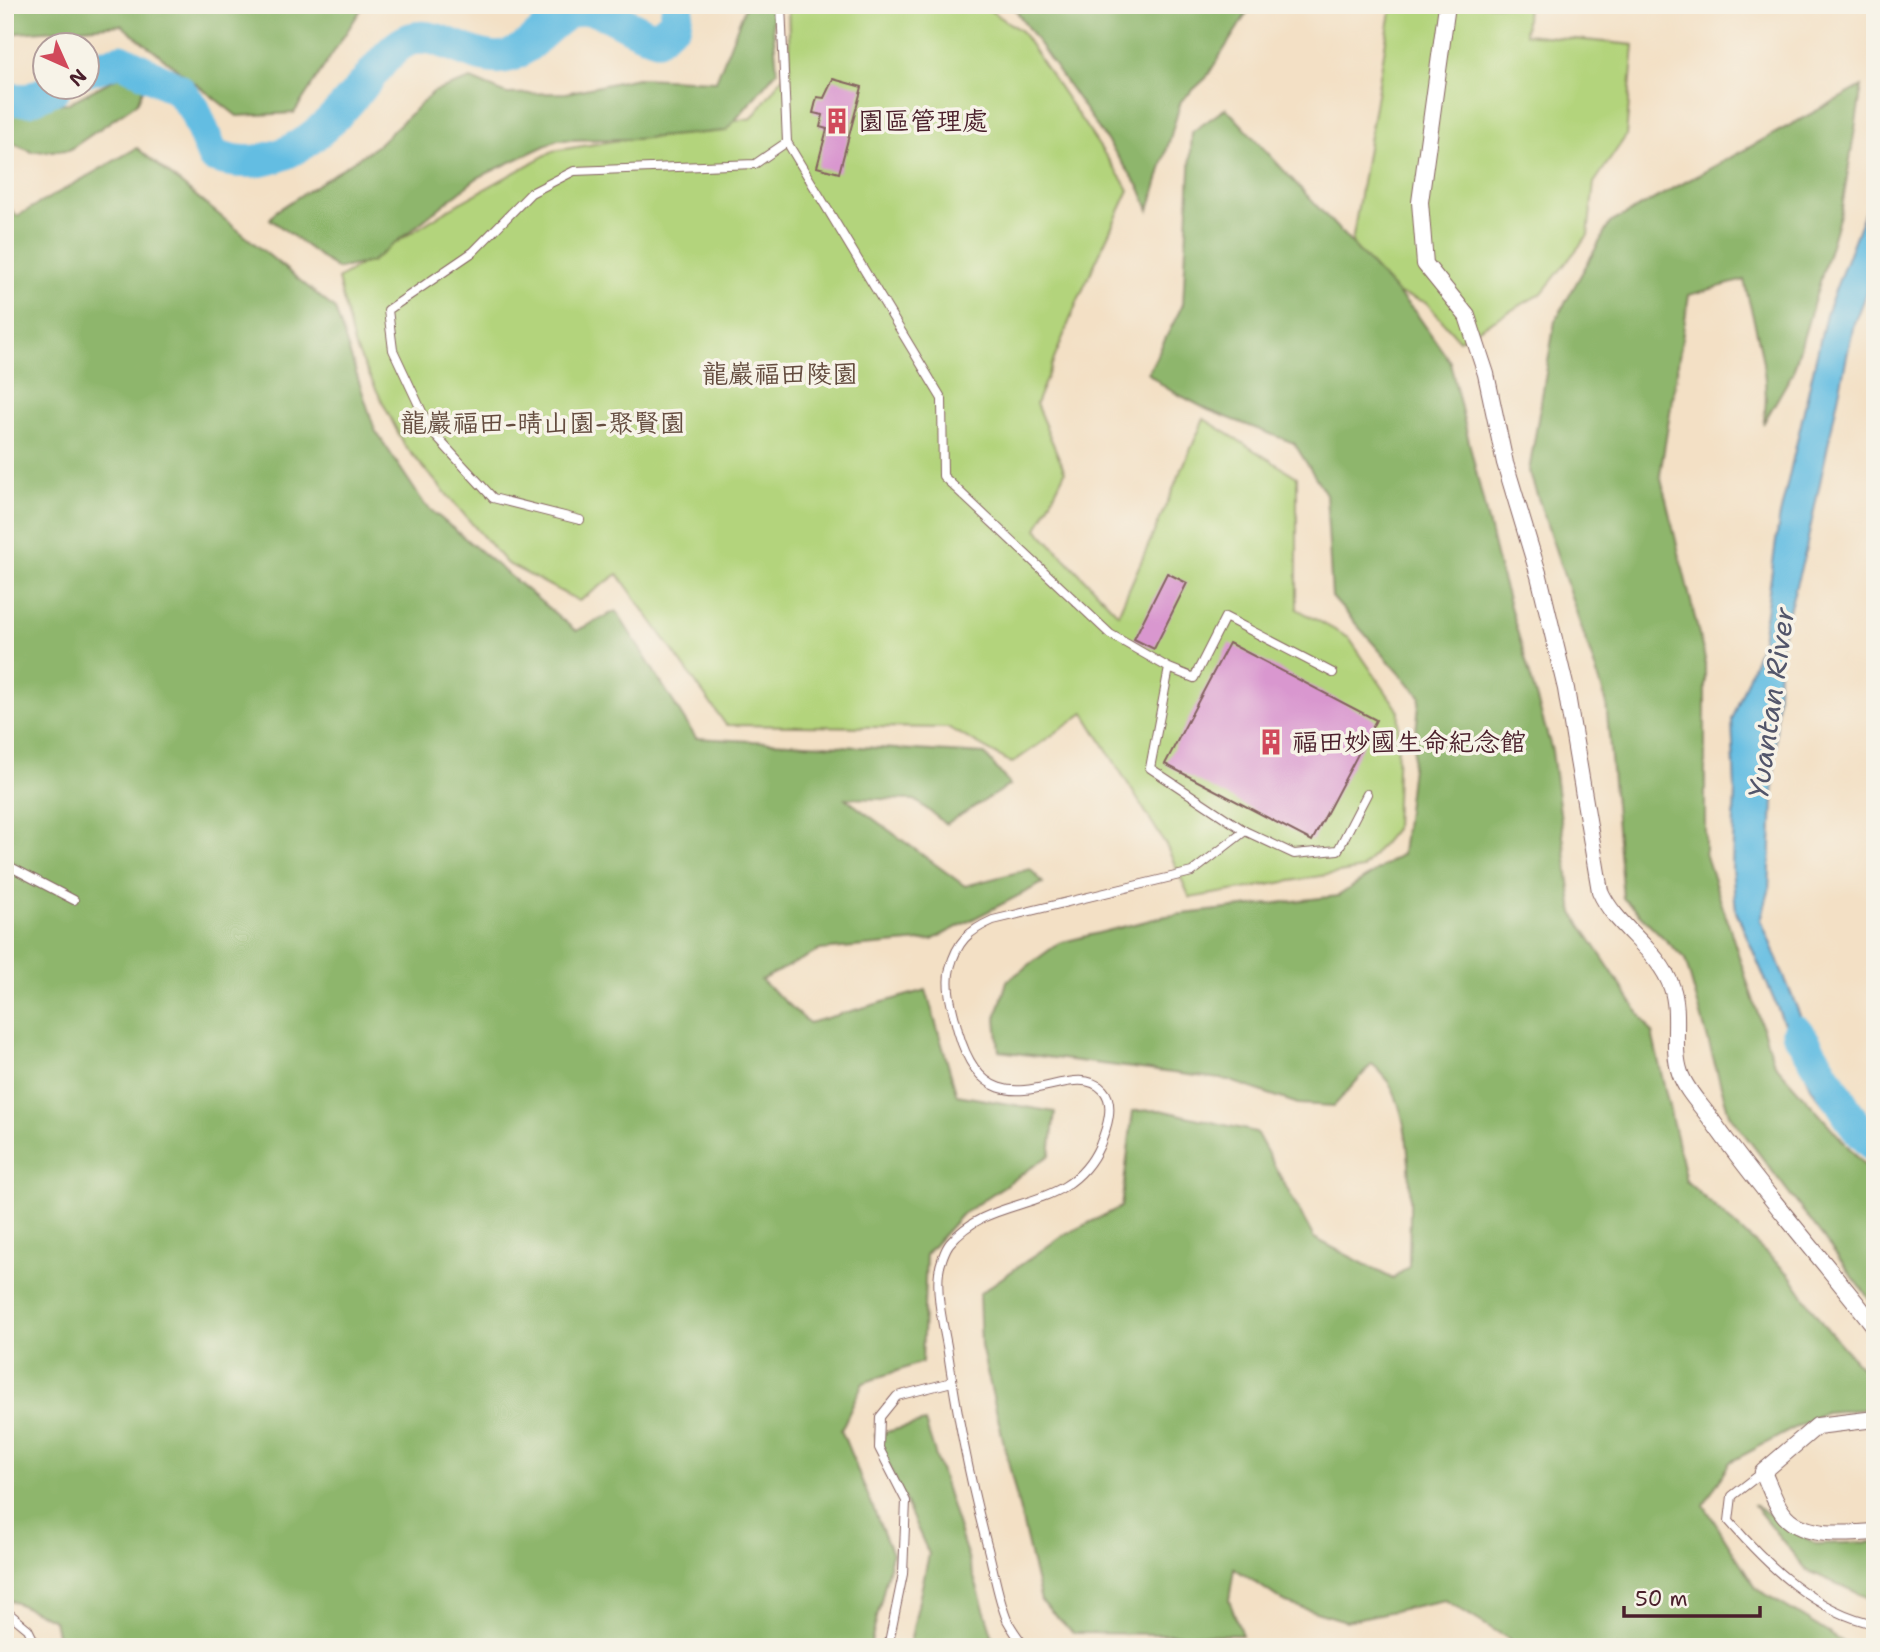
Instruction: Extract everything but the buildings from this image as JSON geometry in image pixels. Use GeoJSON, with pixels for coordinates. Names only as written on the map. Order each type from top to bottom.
{"type":"FeatureCollection","features":[{"type":"Feature","properties":{"kind":"street"},"geometry":{"type":"LineString","coordinates":[[1447,5],[1420,202],[1425,264],[1467,316],[1486,374],[1505,463],[1539,576],[1566,689],[1600,891],[1608,909],[1657,962],[1672,989],[1680,1073],[1694,1098],[1875,1327]]}},
{"type":"Feature","properties":{"kind":"street"},"geometry":{"type":"LineString","coordinates":[[1875,1419],[1817,1426],[1763,1472],[1782,1514],[1805,1529],[1843,1534],[1875,1532]]}},
{"type":"Feature","properties":{"kind":"lane"},"geometry":{"type":"LineString","coordinates":[[781,5],[787,142],[942,398],[943,476],[1110,634],[1169,668],[1194,677],[1225,617],[1333,673]]}},
{"type":"Feature","properties":{"kind":"lane"},"geometry":{"type":"LineString","coordinates":[[580,520],[492,498],[431,431],[393,350],[388,310],[472,252],[531,193],[574,171],[755,164],[787,142]]}},
{"type":"Feature","properties":{"kind":"lane"},"geometry":{"type":"LineString","coordinates":[[1169,668],[1150,768],[1245,831],[1294,854],[1338,850],[1367,793]]}},
{"type":"Feature","properties":{"kind":"lane"},"geometry":{"type":"LineString","coordinates":[[1025,1647],[1008,1621],[978,1512],[952,1382],[939,1273],[948,1244],[972,1223],[999,1211],[1054,1194],[1075,1181],[1099,1146],[1110,1114],[1109,1100],[1103,1089],[1087,1082],[1017,1092],[997,1087],[975,1068],[960,1037],[951,1006],[948,977],[955,950],[970,930],[993,920],[1192,872],[1245,831]]}},
{"type":"Feature","properties":{"kind":"lane"},"geometry":{"type":"LineString","coordinates":[[5,864],[74,900]]}},
{"type":"Feature","properties":{"kind":"lane"},"geometry":{"type":"LineString","coordinates":[[888,1647],[903,1574],[906,1501],[879,1448],[880,1417],[897,1396],[952,1382]]}},
{"type":"Feature","properties":{"kind":"lane"},"geometry":{"type":"LineString","coordinates":[[1763,1472],[1732,1496],[1729,1521],[1756,1553],[1815,1600],[1860,1621],[1875,1624]]}},
{"type":"Feature","properties":{"kind":"lane"},"geometry":{"type":"LineString","coordinates":[[5,1610],[28,1629],[37,1647]]}},
{"type":"Feature","properties":{"kind":"lane"},"geometry":{"type":"LineString","coordinates":[[1434,1647],[1458,1647]]}},
{"type":"Feature","properties":{"kind":"green space"},"geometry":{"type":"Polygon","coordinates":[[[5,5],[364,5],[294,113],[237,116],[121,25],[5,34],[5,5]]]}},
{"type":"Feature","properties":{"kind":"green space"},"geometry":{"type":"Polygon","coordinates":[[[746,5],[771,5],[777,71],[726,131],[636,139],[557,140],[477,178],[371,262],[337,269],[270,219],[275,212],[378,145],[433,92],[471,79],[507,94],[566,93],[637,78],[716,81],[746,5]]]}},
{"type":"Feature","properties":{"kind":"green space","name":"龍巖福田陵園"},"geometry":{"type":"Polygon","coordinates":[[[788,5],[982,5],[1021,31],[1129,190],[1078,300],[1036,404],[1065,472],[1037,529],[1118,614],[1204,419],[1297,477],[1297,609],[1349,638],[1399,711],[1395,829],[1362,869],[1190,898],[1166,845],[1084,713],[1012,763],[949,728],[726,725],[618,574],[579,601],[506,563],[404,445],[354,345],[338,279],[449,209],[553,151],[752,118],[790,67],[788,5]]]}},
{"type":"Feature","properties":{"kind":"green space"},"geometry":{"type":"Polygon","coordinates":[[[1012,5],[1252,5],[1206,78],[1181,101],[1149,210],[1140,188],[1012,5]]]}},
{"type":"Feature","properties":{"kind":"green space"},"geometry":{"type":"Polygon","coordinates":[[[1392,5],[1527,5],[1525,34],[1634,45],[1626,136],[1594,183],[1588,235],[1542,293],[1459,340],[1426,302],[1346,278],[1392,5]]]}},
{"type":"Feature","properties":{"kind":"green space"},"geometry":{"type":"Polygon","coordinates":[[[129,71],[145,85],[137,103],[69,150],[32,152],[5,140],[5,106],[102,102],[102,85],[129,71]]]}},
{"type":"Feature","properties":{"kind":"green space"},"geometry":{"type":"Polygon","coordinates":[[[1862,86],[1842,208],[1793,372],[1763,424],[1766,389],[1764,371],[1744,280],[1689,295],[1660,475],[1705,659],[1705,853],[1774,1063],[1875,1177],[1875,1306],[1729,1114],[1685,959],[1623,898],[1606,701],[1529,471],[1555,321],[1610,223],[1862,86]]]}},
{"type":"Feature","properties":{"kind":"green space"},"geometry":{"type":"Polygon","coordinates":[[[1226,108],[1416,313],[1450,362],[1500,572],[1552,751],[1573,913],[1652,1033],[1686,1181],[1789,1274],[1822,1323],[1875,1383],[1875,1402],[1868,1409],[1825,1412],[1730,1462],[1704,1505],[1756,1588],[1851,1647],[1522,1647],[1445,1600],[1346,1621],[1286,1603],[1234,1568],[1229,1600],[1242,1635],[1073,1633],[1041,1601],[981,1346],[979,1294],[1062,1236],[1121,1207],[1133,1111],[1160,1110],[1256,1132],[1314,1238],[1393,1279],[1409,1266],[1410,1187],[1405,1129],[1398,1103],[1387,1080],[1372,1064],[1334,1106],[1298,1104],[1228,1080],[999,1051],[996,1018],[1007,981],[1059,943],[1166,916],[1338,896],[1402,854],[1420,696],[1332,597],[1326,494],[1294,443],[1208,410],[1166,388],[1148,373],[1183,304],[1192,132],[1226,108]]]}},
{"type":"Feature","properties":{"kind":"green space"},"geometry":{"type":"Polygon","coordinates":[[[137,148],[335,309],[375,430],[425,505],[576,631],[616,611],[696,738],[985,754],[1010,785],[946,824],[915,800],[845,798],[965,886],[1030,869],[1043,883],[932,940],[820,950],[761,980],[809,1023],[926,990],[957,1095],[1055,1112],[1050,1155],[961,1215],[926,1254],[922,1362],[863,1383],[841,1430],[892,1554],[870,1647],[60,1647],[54,1620],[5,1598],[5,203],[17,216],[137,148]]]}},
{"type":"Feature","properties":{"kind":"green space"},"geometry":{"type":"Polygon","coordinates":[[[925,1422],[996,1647],[909,1647],[929,1554],[875,1435],[925,1422]]]}},
{"type":"Feature","properties":{"kind":"green space"},"geometry":{"type":"Polygon","coordinates":[[[1753,1504],[1816,1544],[1875,1542],[1875,1601],[1806,1570],[1753,1504]]]}},
{"type":"Feature","properties":{"kind":"water"},"geometry":{"type":"Polygon","coordinates":[[[1875,185],[1875,270],[1854,323],[1805,553],[1780,643],[1769,891],[1761,920],[1828,1084],[1875,1123],[1875,1170],[1812,1089],[1736,911],[1732,868],[1735,791],[1732,720],[1762,641],[1779,520],[1826,314],[1875,185]]]}},
{"type":"Feature","properties":{"kind":"waterway"},"geometry":{"type":"LineString","coordinates":[[102,66],[121,60],[178,89],[194,109],[213,156],[238,161],[261,160],[282,154],[320,131],[387,56],[411,39],[433,39],[484,56],[509,56],[568,13],[589,9],[657,38],[675,23],[678,5]]}},
{"type":"Feature","properties":{"kind":"waterway"},"geometry":{"type":"LineString","coordinates":[[5,99],[32,99]]}},
{"type":"Feature","properties":{"kind":"waterway","name":"Yuantan River"},"geometry":{"type":"LineString","coordinates":[[1798,1032],[1857,1128],[1875,1146]]}},
{"type":"Feature","properties":{"kind":"place","name":"園區管理處"},"geometry":{"type":"Point","coordinates":[837,121]}},
{"type":"Feature","properties":{"kind":"place","name":"福田妙國生命紀念館"},"geometry":{"type":"Point","coordinates":[1271,742]}},
{"type":"Feature","properties":{"kind":"park label","name":"龍巖福田-晴山園-聚賢園"},"geometry":{"type":"Point","coordinates":[543,423]}}]}
